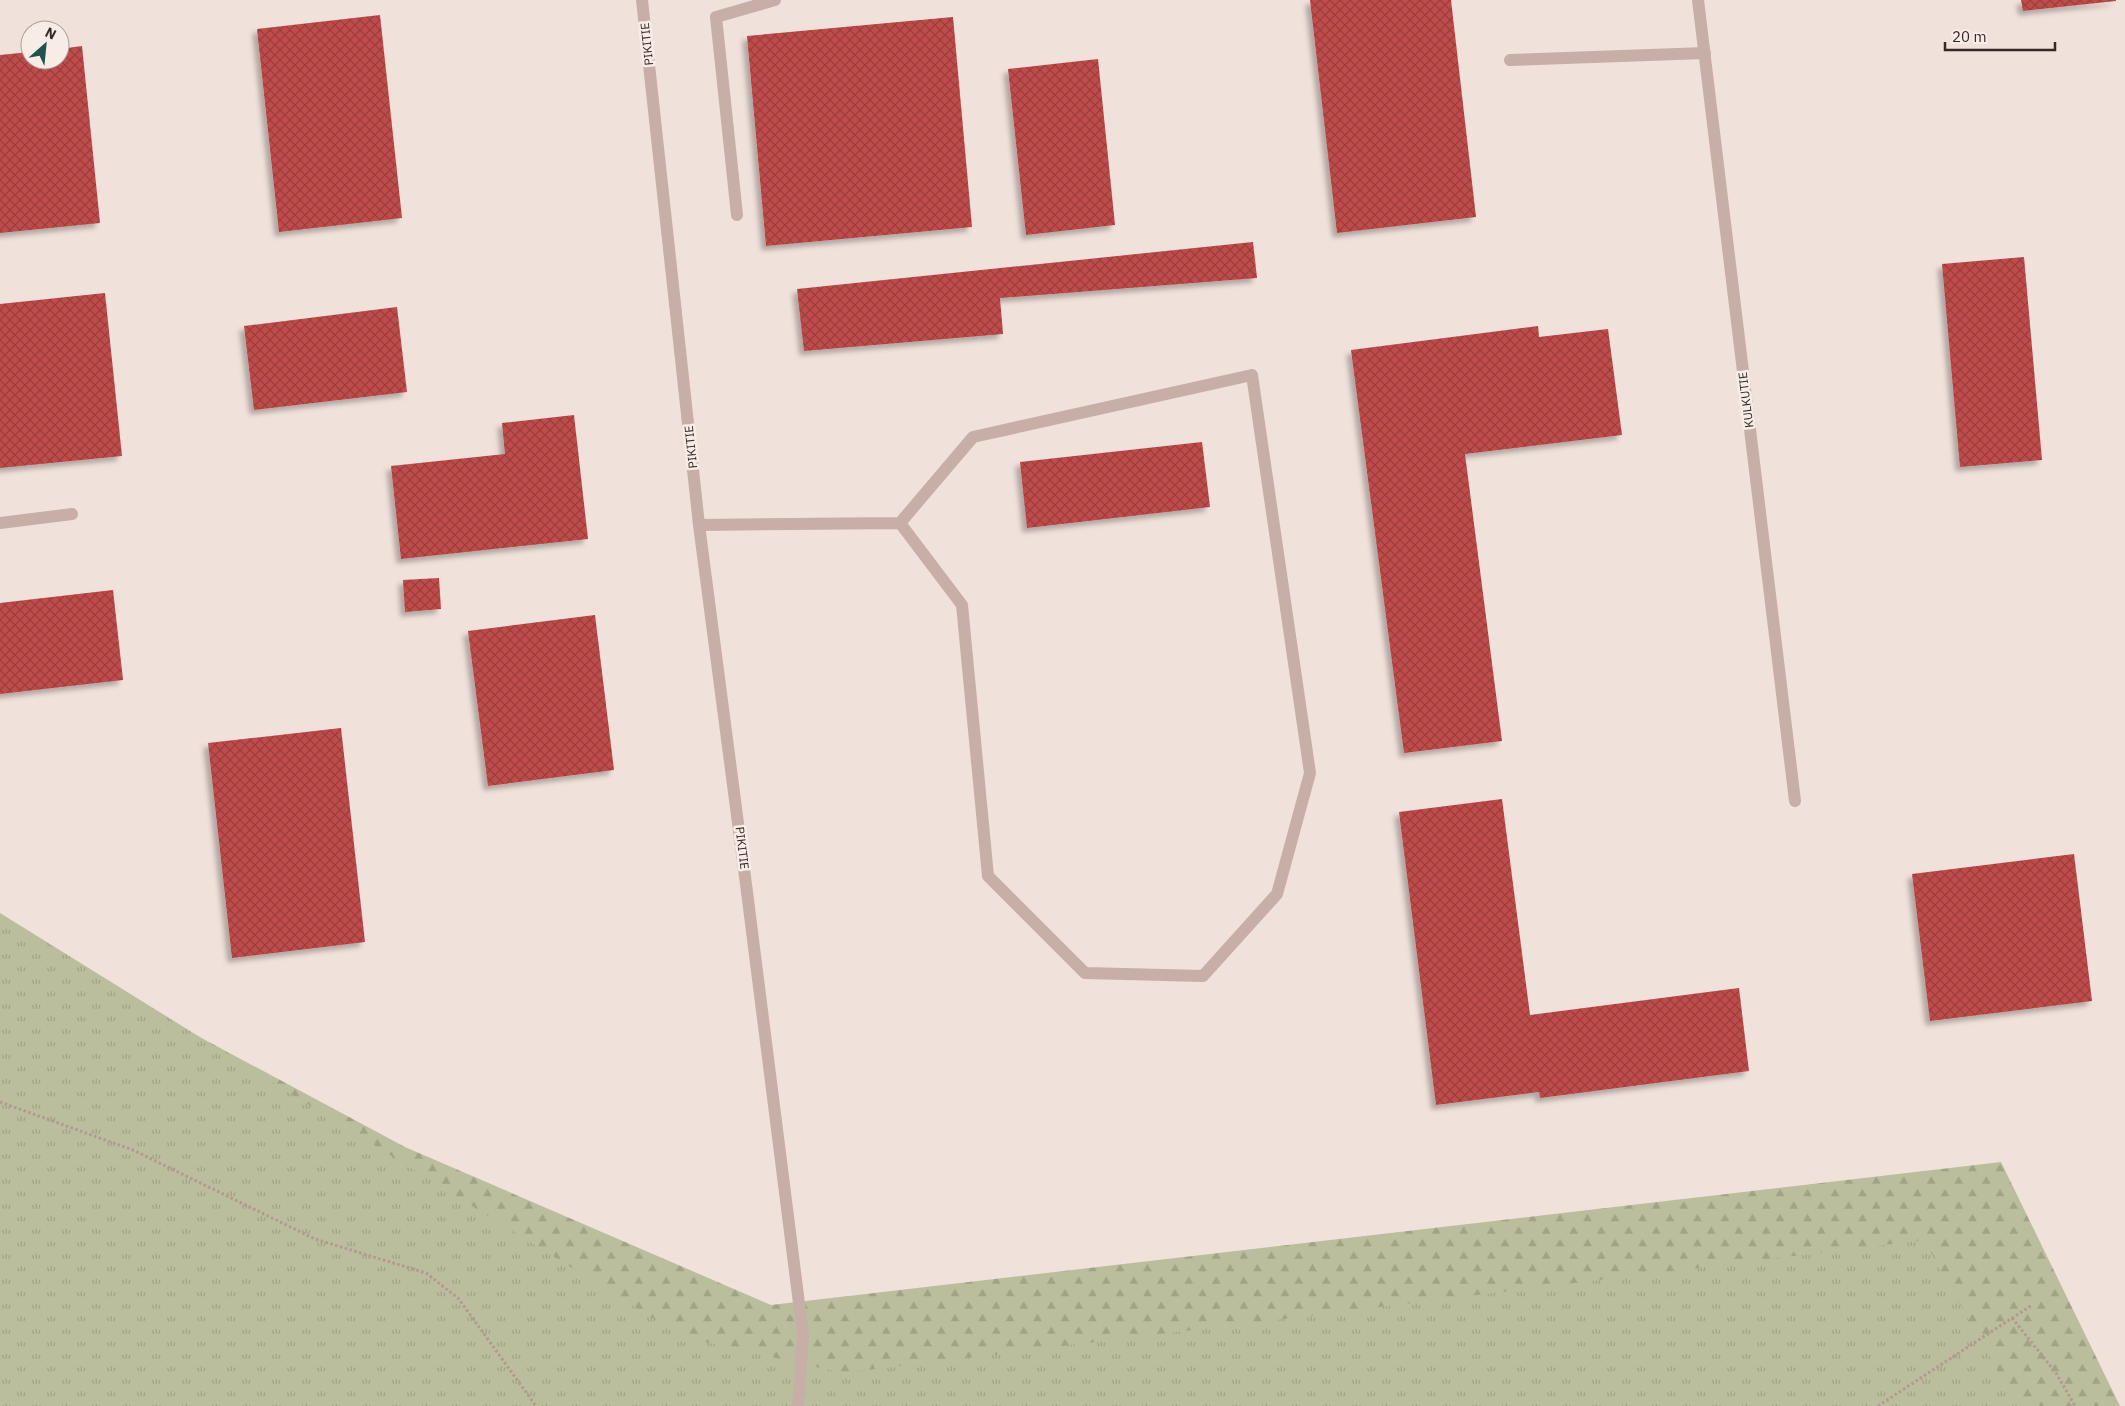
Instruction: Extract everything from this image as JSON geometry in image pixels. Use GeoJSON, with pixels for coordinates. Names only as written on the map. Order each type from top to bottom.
{"type":"FeatureCollection","features":[{"type":"Feature","properties":{"kind":"street","name":"PIKITIE"},"geometry":{"type":"LineString","coordinates":[[642,0],[699,525],[748,892],[803,1335],[798,1406]]}},
{"type":"Feature","properties":{"kind":"street"},"geometry":{"type":"LineString","coordinates":[[737,215],[716,17],[775,0]]}},
{"type":"Feature","properties":{"kind":"street","name":"KULKUTIE"},"geometry":{"type":"LineString","coordinates":[[1698,0],[1795,801]]}},
{"type":"Feature","properties":{"kind":"street"},"geometry":{"type":"LineString","coordinates":[[1510,60],[1705,53]]}},
{"type":"Feature","properties":{"kind":"street"},"geometry":{"type":"LineString","coordinates":[[699,525],[900,523],[972,437],[1252,374],[1310,773],[1276,894],[1203,976],[1085,973],[988,876],[962,606],[900,523]]}},
{"type":"Feature","properties":{"kind":"street"},"geometry":{"type":"LineString","coordinates":[[0,523],[72,514]]}},
{"type":"Feature","properties":{"kind":"path"},"geometry":{"type":"LineString","coordinates":[[0,1102],[133,1150],[315,1239],[426,1273],[458,1298],[536,1406]]}},
{"type":"Feature","properties":{"kind":"path"},"geometry":{"type":"LineString","coordinates":[[1878,1406],[2032,1305]]}},
{"type":"Feature","properties":{"kind":"path"},"geometry":{"type":"LineString","coordinates":[[2012,1318],[2056,1373],[2075,1406]]}},
{"type":"Feature","properties":{"kind":"green space"},"geometry":{"type":"Polygon","coordinates":[[[0,913],[683,1337],[843,1373],[1924,1240],[2017,1406],[0,1406],[0,913]]]}},
{"type":"Feature","properties":{"kind":"green space"},"geometry":{"type":"Polygon","coordinates":[[[0,930],[405,1147],[771,1305],[2001,1162],[2120,1406],[0,1406],[0,930]]]}},
{"type":"Feature","properties":{"kind":"building"},"geometry":{"type":"Polygon","coordinates":[[[1310,0],[1451,0],[1476,217],[1337,233],[1310,0]]]}},
{"type":"Feature","properties":{"kind":"building"},"geometry":{"type":"Polygon","coordinates":[[[2021,0],[2116,0],[2116,1],[2023,11],[2021,0]]]}},
{"type":"Feature","properties":{"kind":"building"},"geometry":{"type":"Polygon","coordinates":[[[380,15],[402,218],[279,232],[257,29],[380,15]]]}},
{"type":"Feature","properties":{"kind":"building"},"geometry":{"type":"Polygon","coordinates":[[[953,17],[972,227],[766,246],[747,36],[953,17]]]}},
{"type":"Feature","properties":{"kind":"building"},"geometry":{"type":"Polygon","coordinates":[[[82,46],[100,223],[0,233],[0,55],[20,53],[20,70],[70,70],[70,48],[82,46]]]}},
{"type":"Feature","properties":{"kind":"building"},"geometry":{"type":"Polygon","coordinates":[[[1098,59],[1115,225],[1026,235],[1008,69],[1098,59]]]}},
{"type":"Feature","properties":{"kind":"building"},"geometry":{"type":"Polygon","coordinates":[[[1253,242],[1257,278],[1000,298],[1003,334],[804,351],[797,289],[1253,242]]]}},
{"type":"Feature","properties":{"kind":"building"},"geometry":{"type":"Polygon","coordinates":[[[2024,257],[2042,460],[1960,467],[1942,264],[2024,257]]]}},
{"type":"Feature","properties":{"kind":"building"},"geometry":{"type":"Polygon","coordinates":[[[105,293],[122,456],[0,468],[0,304],[105,293]]]}},
{"type":"Feature","properties":{"kind":"building"},"geometry":{"type":"Polygon","coordinates":[[[397,307],[407,392],[254,410],[244,326],[397,307]]]}},
{"type":"Feature","properties":{"kind":"building"},"geometry":{"type":"Polygon","coordinates":[[[1538,326],[1539,337],[1608,329],[1622,435],[1465,454],[1502,741],[1404,753],[1351,350],[1538,326]]]}},
{"type":"Feature","properties":{"kind":"building"},"geometry":{"type":"Polygon","coordinates":[[[574,415],[588,539],[401,559],[391,466],[505,454],[502,423],[574,415]]]}},
{"type":"Feature","properties":{"kind":"building"},"geometry":{"type":"Polygon","coordinates":[[[1202,442],[1210,507],[1027,528],[1020,462],[1202,442]]]}},
{"type":"Feature","properties":{"kind":"building"},"geometry":{"type":"Polygon","coordinates":[[[439,578],[441,609],[405,612],[403,580],[439,578]]]}},
{"type":"Feature","properties":{"kind":"building"},"geometry":{"type":"Polygon","coordinates":[[[113,590],[123,680],[0,694],[0,603],[113,590]]]}},
{"type":"Feature","properties":{"kind":"building"},"geometry":{"type":"Polygon","coordinates":[[[595,615],[614,770],[488,786],[468,631],[595,615]]]}},
{"type":"Feature","properties":{"kind":"building"},"geometry":{"type":"Polygon","coordinates":[[[341,728],[365,942],[232,958],[208,743],[341,728]]]}},
{"type":"Feature","properties":{"kind":"building"},"geometry":{"type":"Polygon","coordinates":[[[1502,799],[1530,1015],[1739,988],[1749,1071],[1540,1098],[1539,1092],[1436,1105],[1399,812],[1502,799]]]}},
{"type":"Feature","properties":{"kind":"building"},"geometry":{"type":"Polygon","coordinates":[[[2074,854],[2092,1001],[1930,1021],[1912,874],[2074,854]]]}}]}
